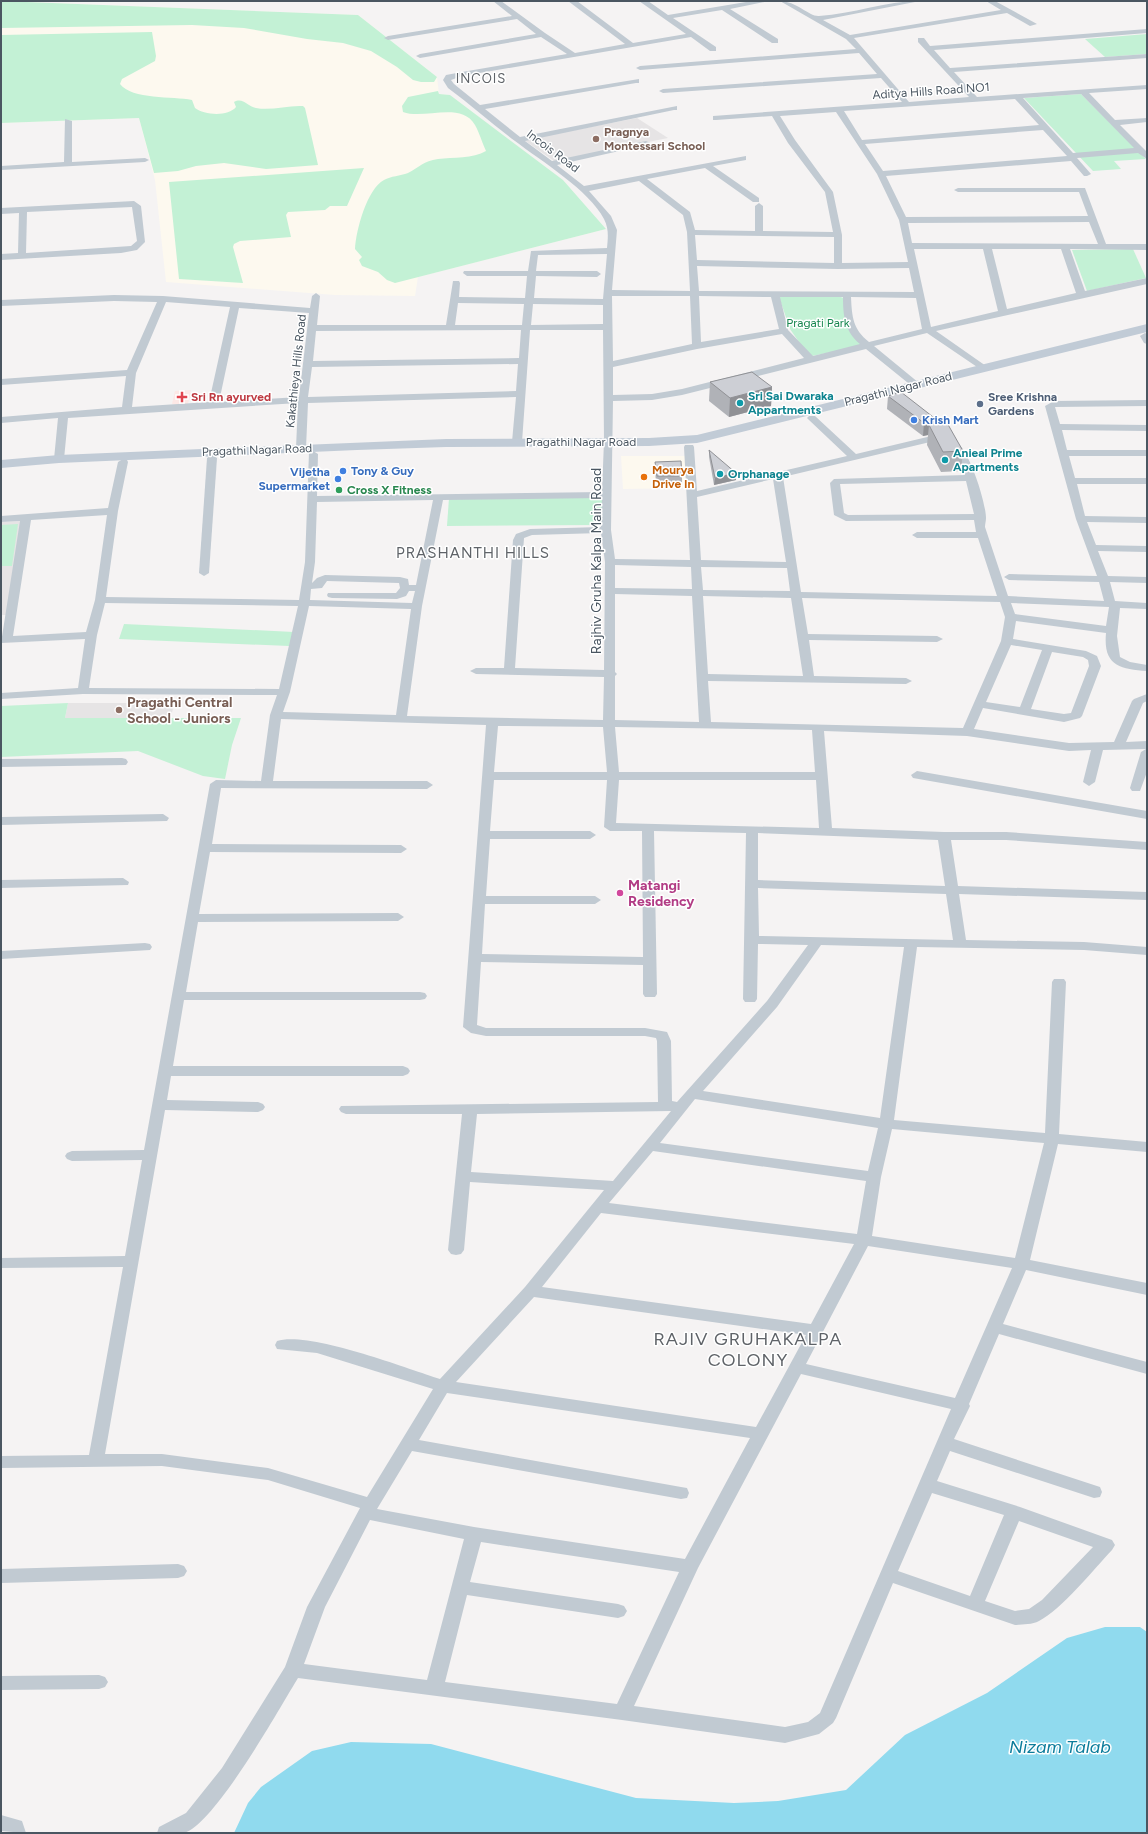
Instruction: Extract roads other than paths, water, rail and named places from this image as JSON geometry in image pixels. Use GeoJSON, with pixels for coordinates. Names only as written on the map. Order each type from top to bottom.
{"type":"FeatureCollection","features":[{"type":"Feature","properties":{"kind":"main road","name":"Pragathi Nagar Road"},"geometry":{"type":"LineString","coordinates":[[1,464],[59,458],[307,451],[448,449],[609,444],[697,439],[983,368],[1146,335]]}},
{"type":"Feature","properties":{"kind":"main road","name":"Pragathi Nagar Road"},"geometry":{"type":"LineString","coordinates":[[1,471],[307,451],[517,442],[690,447],[718,442],[1146,335]]}},
{"type":"Feature","properties":{"kind":"street"},"geometry":{"type":"LineString","coordinates":[[497,1],[542,35],[574,55]]}},
{"type":"Feature","properties":{"kind":"street"},"geometry":{"type":"LineString","coordinates":[[572,1],[630,44]]}},
{"type":"Feature","properties":{"kind":"street"},"geometry":{"type":"LineString","coordinates":[[643,1],[713,49]]}},
{"type":"Feature","properties":{"kind":"street"},"geometry":{"type":"LineString","coordinates":[[667,17],[765,1]]}},
{"type":"Feature","properties":{"kind":"street"},"geometry":{"type":"LineString","coordinates":[[784,1],[849,37],[863,51],[882,76],[908,105]]}},
{"type":"Feature","properties":{"kind":"street"},"geometry":{"type":"LineString","coordinates":[[866,1],[878,8]]}},
{"type":"Feature","properties":{"kind":"street"},"geometry":{"type":"LineString","coordinates":[[816,19],[916,1]]}},
{"type":"Feature","properties":{"kind":"street"},"geometry":{"type":"LineString","coordinates":[[990,1],[1033,24]]}},
{"type":"Feature","properties":{"kind":"street"},"geometry":{"type":"LineString","coordinates":[[724,8],[775,41]]}},
{"type":"Feature","properties":{"kind":"street"},"geometry":{"type":"LineString","coordinates":[[849,37],[1008,11]]}},
{"type":"Feature","properties":{"kind":"street"},"geometry":{"type":"LineString","coordinates":[[388,38],[517,17]]}},
{"type":"Feature","properties":{"kind":"street"},"geometry":{"type":"LineString","coordinates":[[928,48],[1147,31]]}},
{"type":"Feature","properties":{"kind":"street"},"geometry":{"type":"LineString","coordinates":[[420,56],[542,35]]}},
{"type":"Feature","properties":{"kind":"street","name":"Incois Road"},"geometry":{"type":"LineString","coordinates":[[609,444],[607,327],[610,251],[613,230],[611,222],[584,189],[518,140],[447,82],[448,79],[462,74],[630,44],[692,35]]}},
{"type":"Feature","properties":{"kind":"street"},"geometry":{"type":"LineString","coordinates":[[921,40],[976,100]]}},
{"type":"Feature","properties":{"kind":"street"},"geometry":{"type":"LineString","coordinates":[[640,68],[863,51]]}},
{"type":"Feature","properties":{"kind":"street"},"geometry":{"type":"LineString","coordinates":[[949,70],[1147,56]]}},
{"type":"Feature","properties":{"kind":"street"},"geometry":{"type":"LineString","coordinates":[[663,91],[882,76]]}},
{"type":"Feature","properties":{"kind":"street"},"geometry":{"type":"LineString","coordinates":[[479,108],[636,81]]}},
{"type":"Feature","properties":{"kind":"street","name":"Aditya Hills Road NO1"},"geometry":{"type":"LineString","coordinates":[[716,118],[1147,87]]}},
{"type":"Feature","properties":{"kind":"street"},"geometry":{"type":"LineString","coordinates":[[1083,92],[1144,154]]}},
{"type":"Feature","properties":{"kind":"street"},"geometry":{"type":"LineString","coordinates":[[1018,97],[1087,174]]}},
{"type":"Feature","properties":{"kind":"street"},"geometry":{"type":"LineString","coordinates":[[518,140],[674,108]]}},
{"type":"Feature","properties":{"kind":"street"},"geometry":{"type":"LineString","coordinates":[[839,110],[862,142],[881,174],[904,220],[927,329],[983,368]]}},
{"type":"Feature","properties":{"kind":"street"},"geometry":{"type":"LineString","coordinates":[[775,114],[791,141],[829,192],[838,235],[838,266]]}},
{"type":"Feature","properties":{"kind":"street"},"geometry":{"type":"LineString","coordinates":[[1113,123],[1147,120]]}},
{"type":"Feature","properties":{"kind":"street"},"geometry":{"type":"LineString","coordinates":[[68,121],[68,165]]}},
{"type":"Feature","properties":{"kind":"street"},"geometry":{"type":"LineString","coordinates":[[862,142],[1046,127]]}},
{"type":"Feature","properties":{"kind":"street"},"geometry":{"type":"LineString","coordinates":[[550,164],[646,143]]}},
{"type":"Feature","properties":{"kind":"street"},"geometry":{"type":"LineString","coordinates":[[881,174],[1072,157],[1144,154]]}},
{"type":"Feature","properties":{"kind":"street"},"geometry":{"type":"LineString","coordinates":[[584,189],[743,158]]}},
{"type":"Feature","properties":{"kind":"street"},"geometry":{"type":"LineString","coordinates":[[1,168],[145,160]]}},
{"type":"Feature","properties":{"kind":"street"},"geometry":{"type":"LineString","coordinates":[[706,165],[758,203],[759,233]]}},
{"type":"Feature","properties":{"kind":"street"},"geometry":{"type":"LineString","coordinates":[[641,178],[687,214],[691,232],[697,346]]}},
{"type":"Feature","properties":{"kind":"street"},"geometry":{"type":"LineString","coordinates":[[958,190],[1082,190],[1103,247]]}},
{"type":"Feature","properties":{"kind":"street"},"geometry":{"type":"LineString","coordinates":[[1,211],[134,204],[137,206],[141,242],[134,248],[121,250],[1,257]]}},
{"type":"Feature","properties":{"kind":"street"},"geometry":{"type":"LineString","coordinates":[[22,255],[23,209]]}},
{"type":"Feature","properties":{"kind":"street"},"geometry":{"type":"LineString","coordinates":[[904,220],[1092,219]]}},
{"type":"Feature","properties":{"kind":"street"},"geometry":{"type":"LineString","coordinates":[[691,232],[838,235]]}},
{"type":"Feature","properties":{"kind":"street"},"geometry":{"type":"LineString","coordinates":[[910,246],[1147,247]]}},
{"type":"Feature","properties":{"kind":"street"},"geometry":{"type":"LineString","coordinates":[[987,247],[1003,312]]}},
{"type":"Feature","properties":{"kind":"street"},"geometry":{"type":"LineString","coordinates":[[1065,247],[1081,294]]}},
{"type":"Feature","properties":{"kind":"street"},"geometry":{"type":"LineString","coordinates":[[517,442],[526,326],[530,302],[534,253],[610,251]]}},
{"type":"Feature","properties":{"kind":"street"},"geometry":{"type":"LineString","coordinates":[[693,264],[838,266],[914,265]]}},
{"type":"Feature","properties":{"kind":"street"},"geometry":{"type":"LineString","coordinates":[[467,273],[596,274]]}},
{"type":"Feature","properties":{"kind":"street"},"geometry":{"type":"LineString","coordinates":[[608,398],[652,397],[682,392],[867,347],[927,329],[1081,294],[1147,281]]}},
{"type":"Feature","properties":{"kind":"street"},"geometry":{"type":"LineString","coordinates":[[450,327],[456,283]]}},
{"type":"Feature","properties":{"kind":"street"},"geometry":{"type":"LineString","coordinates":[[454,300],[530,302],[694,294],[775,296],[920,295]]}},
{"type":"Feature","properties":{"kind":"street"},"geometry":{"type":"LineString","coordinates":[[847,295],[851,329],[867,347],[916,385]]}},
{"type":"Feature","properties":{"kind":"street","name":"Kakathieya Hills Road"},"geometry":{"type":"LineString","coordinates":[[267,784],[276,715],[284,692],[304,603],[310,562],[312,499],[303,400],[316,296]]}},
{"type":"Feature","properties":{"kind":"street"},"geometry":{"type":"LineString","coordinates":[[775,296],[784,331],[811,360]]}},
{"type":"Feature","properties":{"kind":"street"},"geometry":{"type":"LineString","coordinates":[[1,303],[114,298],[163,299],[235,306],[315,311]]}},
{"type":"Feature","properties":{"kind":"street"},"geometry":{"type":"LineString","coordinates":[[127,410],[131,373],[163,299]]}},
{"type":"Feature","properties":{"kind":"street"},"geometry":{"type":"LineString","coordinates":[[213,406],[235,306]]}},
{"type":"Feature","properties":{"kind":"street"},"geometry":{"type":"LineString","coordinates":[[313,328],[526,326],[607,327]]}},
{"type":"Feature","properties":{"kind":"street"},"geometry":{"type":"LineString","coordinates":[[607,365],[697,346],[784,331]]}},
{"type":"Feature","properties":{"kind":"street"},"geometry":{"type":"LineString","coordinates":[[308,364],[524,361]]}},
{"type":"Feature","properties":{"kind":"street"},"geometry":{"type":"LineString","coordinates":[[1,382],[131,373]]}},
{"type":"Feature","properties":{"kind":"street"},"geometry":{"type":"LineString","coordinates":[[1,420],[127,410],[303,400],[520,394]]}},
{"type":"Feature","properties":{"kind":"street"},"geometry":{"type":"LineString","coordinates":[[1147,403],[1054,404],[1050,406],[1081,519],[1113,605],[1110,648],[1114,658],[1118,662],[1129,666],[1147,668]]}},
{"type":"Feature","properties":{"kind":"street"},"geometry":{"type":"LineString","coordinates":[[59,458],[63,416]]}},
{"type":"Feature","properties":{"kind":"street"},"geometry":{"type":"LineString","coordinates":[[812,418],[854,457]]}},
{"type":"Feature","properties":{"kind":"street"},"geometry":{"type":"LineString","coordinates":[[935,426],[947,435],[961,453],[971,478],[981,517],[980,527],[1011,617],[1007,641],[993,676],[967,732]]}},
{"type":"Feature","properties":{"kind":"street"},"geometry":{"type":"LineString","coordinates":[[1055,427],[1147,428]]}},
{"type":"Feature","properties":{"kind":"street"},"geometry":{"type":"LineString","coordinates":[[692,495],[778,476],[947,435]]}},
{"type":"Feature","properties":{"kind":"street","name":"Rajhiv Gruha Kalpa Main Road"},"geometry":{"type":"LineString","coordinates":[[609,444],[606,530],[610,562],[609,724],[613,775],[610,827],[648,828]]}},
{"type":"Feature","properties":{"kind":"street"},"geometry":{"type":"LineString","coordinates":[[690,447],[705,725]]}},
{"type":"Feature","properties":{"kind":"street"},"geometry":{"type":"LineString","coordinates":[[1062,453],[1147,453]]}},
{"type":"Feature","properties":{"kind":"street"},"geometry":{"type":"LineString","coordinates":[[204,573],[212,458]]}},
{"type":"Feature","properties":{"kind":"street"},"geometry":{"type":"LineString","coordinates":[[82,691],[91,635],[100,600],[113,511],[123,462]]}},
{"type":"Feature","properties":{"kind":"street"},"geometry":{"type":"LineString","coordinates":[[778,476],[809,679]]}},
{"type":"Feature","properties":{"kind":"street"},"geometry":{"type":"LineString","coordinates":[[971,478],[841,480],[835,483],[839,515],[846,518],[981,517]]}},
{"type":"Feature","properties":{"kind":"street"},"geometry":{"type":"LineString","coordinates":[[1070,481],[1147,481]]}},
{"type":"Feature","properties":{"kind":"street"},"geometry":{"type":"LineString","coordinates":[[312,499],[608,495]]}},
{"type":"Feature","properties":{"kind":"street"},"geometry":{"type":"LineString","coordinates":[[401,719],[417,606],[439,497]]}},
{"type":"Feature","properties":{"kind":"street"},"geometry":{"type":"LineString","coordinates":[[1,519],[113,511]]}},
{"type":"Feature","properties":{"kind":"street"},"geometry":{"type":"LineString","coordinates":[[26,518],[4,640],[91,635]]}},
{"type":"Feature","properties":{"kind":"street"},"geometry":{"type":"LineString","coordinates":[[1081,519],[1147,520]]}},
{"type":"Feature","properties":{"kind":"street"},"geometry":{"type":"LineString","coordinates":[[509,672],[518,540],[520,536],[530,532],[606,530]]}},
{"type":"Feature","properties":{"kind":"street"},"geometry":{"type":"LineString","coordinates":[[917,535],[983,535]]}},
{"type":"Feature","properties":{"kind":"street"},"geometry":{"type":"LineString","coordinates":[[1092,548],[1147,549]]}},
{"type":"Feature","properties":{"kind":"street"},"geometry":{"type":"LineString","coordinates":[[610,562],[792,565]]}},
{"type":"Feature","properties":{"kind":"street"},"geometry":{"type":"LineString","coordinates":[[1008,577],[1147,580]]}},
{"type":"Feature","properties":{"kind":"street"},"geometry":{"type":"LineString","coordinates":[[325,578],[400,580],[404,581],[404,586],[406,588],[403,590],[402,594],[397,596],[321,595],[317,593],[321,580],[325,578]]}},
{"type":"Feature","properties":{"kind":"street"},"geometry":{"type":"LineString","coordinates":[[306,586],[318,586]]}},
{"type":"Feature","properties":{"kind":"street"},"geometry":{"type":"LineString","coordinates":[[406,588],[421,588]]}},
{"type":"Feature","properties":{"kind":"street"},"geometry":{"type":"LineString","coordinates":[[610,591],[698,592],[796,596],[1004,599],[1147,606]]}},
{"type":"Feature","properties":{"kind":"street"},"geometry":{"type":"LineString","coordinates":[[100,600],[417,606]]}},
{"type":"Feature","properties":{"kind":"street"},"geometry":{"type":"LineString","coordinates":[[1011,617],[1112,630]]}},
{"type":"Feature","properties":{"kind":"street"},"geometry":{"type":"LineString","coordinates":[[803,637],[937,639]]}},
{"type":"Feature","properties":{"kind":"street"},"geometry":{"type":"LineString","coordinates":[[979,704],[1064,718],[1076,716],[1095,666],[1093,658],[1086,654],[1007,641]]}},
{"type":"Feature","properties":{"kind":"street"},"geometry":{"type":"LineString","coordinates":[[1024,712],[1048,648]]}},
{"type":"Feature","properties":{"kind":"street"},"geometry":{"type":"LineString","coordinates":[[476,671],[610,674]]}},
{"type":"Feature","properties":{"kind":"street"},"geometry":{"type":"LineString","coordinates":[[703,677],[906,681]]}},
{"type":"Feature","properties":{"kind":"street"},"geometry":{"type":"LineString","coordinates":[[1,696],[82,691],[284,692]]}},
{"type":"Feature","properties":{"kind":"street"},"geometry":{"type":"LineString","coordinates":[[1118,745],[1138,701],[1147,697]]}},
{"type":"Feature","properties":{"kind":"street"},"geometry":{"type":"LineString","coordinates":[[276,715],[492,722],[818,727],[967,732],[1047,745],[1147,745]]}},
{"type":"Feature","properties":{"kind":"street"},"geometry":{"type":"LineString","coordinates":[[492,722],[470,1027],[486,1032],[646,1032],[662,1035],[664,1041],[665,1106]]}},
{"type":"Feature","properties":{"kind":"street"},"geometry":{"type":"LineString","coordinates":[[818,727],[820,776],[826,832]]}},
{"type":"Feature","properties":{"kind":"street"},"geometry":{"type":"LineString","coordinates":[[1089,782],[1098,746]]}},
{"type":"Feature","properties":{"kind":"street"},"geometry":{"type":"LineString","coordinates":[[1136,788],[1147,752]]}},
{"type":"Feature","properties":{"kind":"street"},"geometry":{"type":"LineString","coordinates":[[1,763],[122,762]]}},
{"type":"Feature","properties":{"kind":"street"},"geometry":{"type":"LineString","coordinates":[[917,775],[1147,815]]}},
{"type":"Feature","properties":{"kind":"street"},"geometry":{"type":"LineString","coordinates":[[488,776],[820,776]]}},
{"type":"Feature","properties":{"kind":"street"},"geometry":{"type":"LineString","coordinates":[[96,1460],[216,784],[427,785]]}},
{"type":"Feature","properties":{"kind":"street"},"geometry":{"type":"LineString","coordinates":[[1,821],[163,818]]}},
{"type":"Feature","properties":{"kind":"street"},"geometry":{"type":"LineString","coordinates":[[650,994],[648,828],[752,829],[944,836],[1006,836],[1147,846]]}},
{"type":"Feature","properties":{"kind":"street"},"geometry":{"type":"LineString","coordinates":[[750,999],[753,884],[752,829]]}},
{"type":"Feature","properties":{"kind":"street"},"geometry":{"type":"LineString","coordinates":[[484,835],[590,835]]}},
{"type":"Feature","properties":{"kind":"street"},"geometry":{"type":"LineString","coordinates":[[944,836],[960,945]]}},
{"type":"Feature","properties":{"kind":"street"},"geometry":{"type":"LineString","coordinates":[[205,848],[402,848]]}},
{"type":"Feature","properties":{"kind":"street"},"geometry":{"type":"LineString","coordinates":[[1,884],[124,882]]}},
{"type":"Feature","properties":{"kind":"street"},"geometry":{"type":"LineString","coordinates":[[753,884],[1147,896]]}},
{"type":"Feature","properties":{"kind":"street"},"geometry":{"type":"LineString","coordinates":[[479,900],[595,900]]}},
{"type":"Feature","properties":{"kind":"street"},"geometry":{"type":"LineString","coordinates":[[192,918],[398,917]]}},
{"type":"Feature","properties":{"kind":"street"},"geometry":{"type":"LineString","coordinates":[[752,940],[960,945],[1084,946],[1147,951]]}},
{"type":"Feature","properties":{"kind":"street"},"geometry":{"type":"LineString","coordinates":[[166,1833],[192,1819],[229,1774],[293,1670],[316,1607],[368,1509],[443,1386],[530,1291],[597,1207],[618,1186],[687,1100],[772,1004],[817,942]]}},
{"type":"Feature","properties":{"kind":"street"},"geometry":{"type":"LineString","coordinates":[[622,1712],[690,1567],[762,1434],[796,1367],[817,1331],[864,1240],[874,1177],[886,1124],[911,944]]}},
{"type":"Feature","properties":{"kind":"street"},"geometry":{"type":"LineString","coordinates":[[1,955],[145,947]]}},
{"type":"Feature","properties":{"kind":"street"},"geometry":{"type":"LineString","coordinates":[[475,958],[649,961]]}},
{"type":"Feature","properties":{"kind":"street"},"geometry":{"type":"LineString","coordinates":[[293,1670],[622,1712],[785,1735],[813,1729],[827,1718],[962,1406],[1021,1264],[1052,1140],[1059,982]]}},
{"type":"Feature","properties":{"kind":"street"},"geometry":{"type":"LineString","coordinates":[[178,996],[420,996]]}},
{"type":"Feature","properties":{"kind":"street"},"geometry":{"type":"LineString","coordinates":[[165,1071],[403,1071]]}},
{"type":"Feature","properties":{"kind":"street"},"geometry":{"type":"LineString","coordinates":[[346,1109],[470,1110],[665,1106],[687,1100],[886,1124],[1052,1140],[1147,1147]]}},
{"type":"Feature","properties":{"kind":"street"},"geometry":{"type":"LineString","coordinates":[[159,1105],[258,1107]]}},
{"type":"Feature","properties":{"kind":"street"},"geometry":{"type":"LineString","coordinates":[[456,1250],[470,1110]]}},
{"type":"Feature","properties":{"kind":"street"},"geometry":{"type":"LineString","coordinates":[[649,1146],[874,1177]]}},
{"type":"Feature","properties":{"kind":"street"},"geometry":{"type":"LineString","coordinates":[[72,1156],[150,1155]]}},
{"type":"Feature","properties":{"kind":"street"},"geometry":{"type":"LineString","coordinates":[[463,1177],[618,1186]]}},
{"type":"Feature","properties":{"kind":"street"},"geometry":{"type":"LineString","coordinates":[[597,1207],[864,1240],[1021,1264],[1147,1289]]}},
{"type":"Feature","properties":{"kind":"street"},"geometry":{"type":"LineString","coordinates":[[1,1263],[131,1262]]}},
{"type":"Feature","properties":{"kind":"street"},"geometry":{"type":"LineString","coordinates":[[530,1291],[817,1331]]}},
{"type":"Feature","properties":{"kind":"street"},"geometry":{"type":"LineString","coordinates":[[995,1327],[1147,1368]]}},
{"type":"Feature","properties":{"kind":"street"},"geometry":{"type":"LineString","coordinates":[[283,1345],[317,1347],[443,1386],[762,1434]]}},
{"type":"Feature","properties":{"kind":"street"},"geometry":{"type":"LineString","coordinates":[[796,1367],[962,1406]]}},
{"type":"Feature","properties":{"kind":"street"},"geometry":{"type":"LineString","coordinates":[[946,1443],[1094,1492]]}},
{"type":"Feature","properties":{"kind":"street"},"geometry":{"type":"LineString","coordinates":[[408,1444],[681,1493]]}},
{"type":"Feature","properties":{"kind":"street"},"geometry":{"type":"LineString","coordinates":[[1,1462],[162,1460],[268,1474],[368,1509],[474,1534],[690,1567]]}},
{"type":"Feature","properties":{"kind":"street"},"geometry":{"type":"LineString","coordinates":[[889,1575],[1015,1618],[1033,1616],[1048,1605],[1106,1545],[1014,1512],[928,1485]]}},
{"type":"Feature","properties":{"kind":"street"},"geometry":{"type":"LineString","coordinates":[[975,1604],[1014,1512]]}},
{"type":"Feature","properties":{"kind":"street"},"geometry":{"type":"LineString","coordinates":[[434,1689],[474,1534]]}},
{"type":"Feature","properties":{"kind":"street"},"geometry":{"type":"LineString","coordinates":[[1,1576],[178,1571]]}},
{"type":"Feature","properties":{"kind":"street"},"geometry":{"type":"LineString","coordinates":[[460,1587],[618,1611]]}},
{"type":"Feature","properties":{"kind":"street"},"geometry":{"type":"LineString","coordinates":[[1,1683],[98,1682]]}},
{"type":"Feature","properties":{"kind":"street"},"geometry":{"type":"LineString","coordinates":[[1,1823],[15,1827],[18,1833]]}},
{"type":"Feature","properties":{"kind":"water","name":"Nizam Talab"},"geometry":{"type":"Polygon","coordinates":[[[1105,1627],[1140,1627],[1147,1632],[1147,1833],[234,1833],[248,1803],[261,1787],[312,1751],[351,1742],[431,1744],[636,1798],[734,1803],[778,1801],[846,1790],[905,1735],[987,1693],[1067,1638],[1105,1627]]]}},
{"type":"Feature","properties":{"kind":"place","name":"Pragnya Montessari School"},"geometry":{"type":"Point","coordinates":[596,139]}},
{"type":"Feature","properties":{"kind":"place","name":"Sri Rn ayurved"},"geometry":{"type":"Point","coordinates":[182,397]}},
{"type":"Feature","properties":{"kind":"place","name":"Sri Sai Dwaraka Appartments"},"geometry":{"type":"Point","coordinates":[740,403]}},
{"type":"Feature","properties":{"kind":"place","name":"Sree Krishna Gardens"},"geometry":{"type":"Point","coordinates":[980,404]}},
{"type":"Feature","properties":{"kind":"place","name":"Krish Mart"},"geometry":{"type":"Point","coordinates":[914,420]}},
{"type":"Feature","properties":{"kind":"place","name":"Anieal Prime Apartments"},"geometry":{"type":"Point","coordinates":[945,460]}},
{"type":"Feature","properties":{"kind":"place","name":"Tony & Guy"},"geometry":{"type":"Point","coordinates":[343,471]}},
{"type":"Feature","properties":{"kind":"place","name":"Orphanage"},"geometry":{"type":"Point","coordinates":[720,474]}},
{"type":"Feature","properties":{"kind":"place","name":"Mourya Drive In"},"geometry":{"type":"Point","coordinates":[644,477]}},
{"type":"Feature","properties":{"kind":"place","name":"Vijetha Supermarket"},"geometry":{"type":"Point","coordinates":[338,479]}},
{"type":"Feature","properties":{"kind":"place","name":"Cross X Fitness"},"geometry":{"type":"Point","coordinates":[339,490]}},
{"type":"Feature","properties":{"kind":"place","name":"Pragathi Central School - Juniors"},"geometry":{"type":"Point","coordinates":[119,710]}},
{"type":"Feature","properties":{"kind":"place","name":"Matangi Residency"},"geometry":{"type":"Point","coordinates":[620,893]}},
{"type":"Feature","properties":{"kind":"district","name":"INCOIS"},"geometry":{"type":"Point","coordinates":[481,78]}},
{"type":"Feature","properties":{"kind":"district","name":"PRASHANTHI HILLS"},"geometry":{"type":"Point","coordinates":[473,553]}},
{"type":"Feature","properties":{"kind":"district","name":"RAJIV GRUHAKALPA COLONY"},"geometry":{"type":"Point","coordinates":[748,1349]}},
{"type":"Feature","properties":{"kind":"park label","name":"Pragati Park"},"geometry":{"type":"Point","coordinates":[818,323]}}]}
